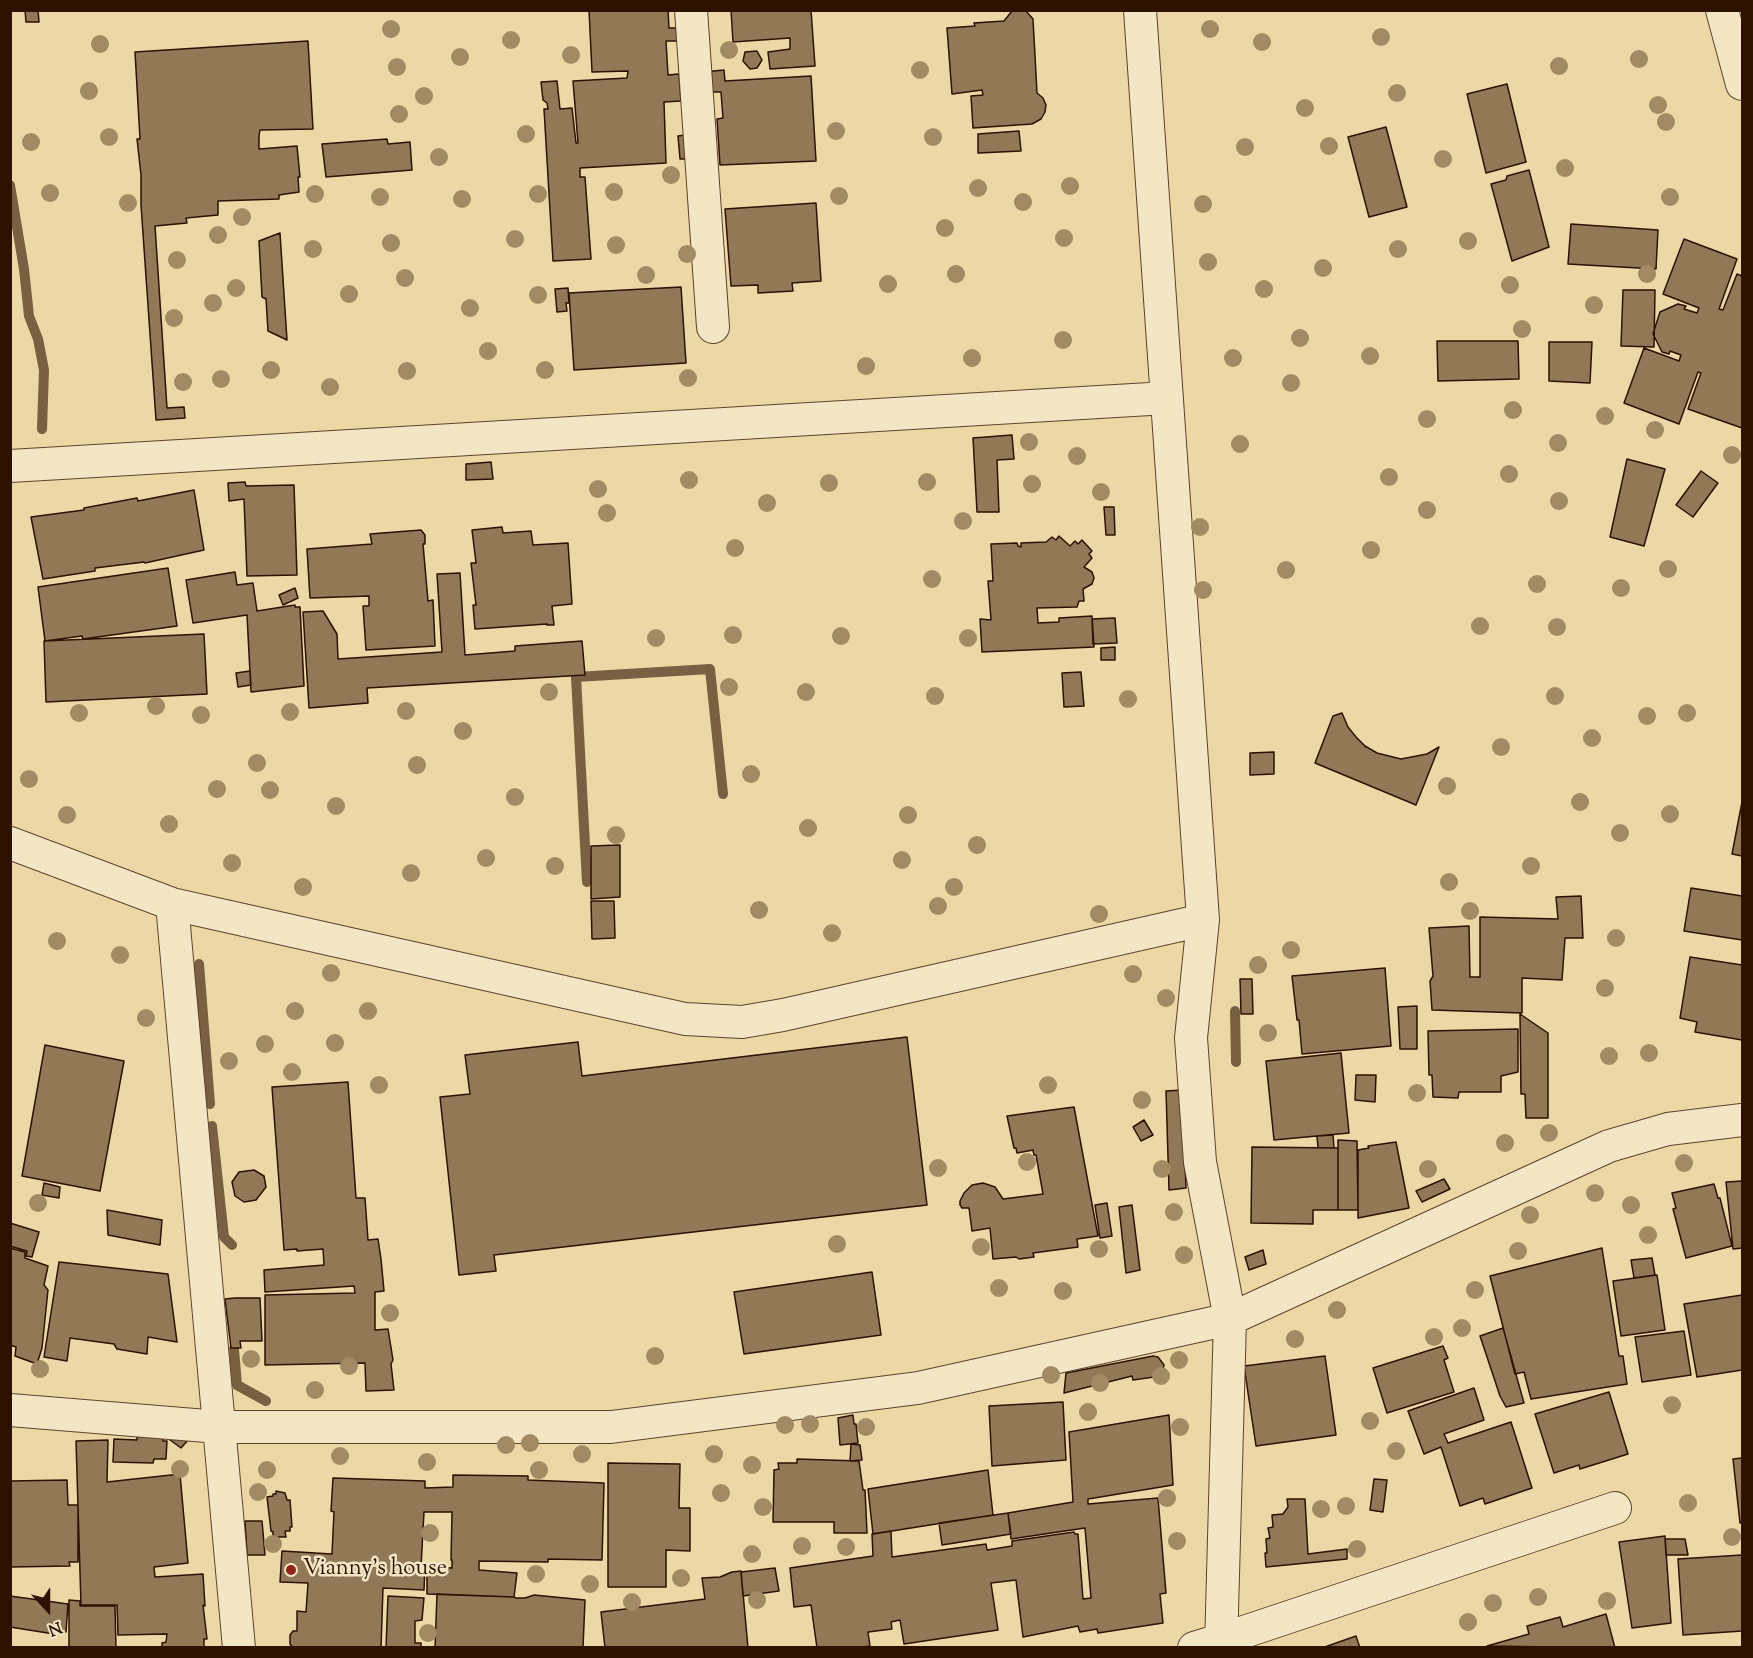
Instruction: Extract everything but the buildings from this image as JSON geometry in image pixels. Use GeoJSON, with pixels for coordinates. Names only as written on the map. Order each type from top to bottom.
{"type":"FeatureCollection","features":[{"type":"Feature","properties":{"kind":"street"},"geometry":{"type":"LineString","coordinates":[[691,10],[713,327]]}},
{"type":"Feature","properties":{"kind":"street"},"geometry":{"type":"LineString","coordinates":[[1140,10],[1203,920],[1191,1038],[1192,1060],[1200,1162],[1230,1319],[1212,1645],[1615,1509]]}},
{"type":"Feature","properties":{"kind":"street"},"geometry":{"type":"LineString","coordinates":[[1722,10],[1743,84]]}},
{"type":"Feature","properties":{"kind":"street"},"geometry":{"type":"LineString","coordinates":[[10,466],[1167,398]]}},
{"type":"Feature","properties":{"kind":"street"},"geometry":{"type":"LineString","coordinates":[[10,843],[172,904],[685,1019],[742,1022],[783,1015],[1203,920]]}},
{"type":"Feature","properties":{"kind":"street"},"geometry":{"type":"LineString","coordinates":[[172,904],[239,1647]]}},
{"type":"Feature","properties":{"kind":"street"},"geometry":{"type":"LineString","coordinates":[[10,1410],[219,1427],[610,1427],[918,1388],[1230,1319],[1609,1146],[1668,1129],[1743,1120]]}},
{"type":"Feature","properties":{"kind":"waterway"},"geometry":{"type":"LineString","coordinates":[[10,185],[29,316],[38,339],[44,370],[42,429]]}},
{"type":"Feature","properties":{"kind":"waterway"},"geometry":{"type":"LineString","coordinates":[[587,882],[576,677],[710,669],[723,794]]}},
{"type":"Feature","properties":{"kind":"waterway"},"geometry":{"type":"LineString","coordinates":[[199,964],[210,1104]]}},
{"type":"Feature","properties":{"kind":"waterway"},"geometry":{"type":"LineString","coordinates":[[1235,1011],[1236,1062]]}},
{"type":"Feature","properties":{"kind":"waterway"},"geometry":{"type":"LineString","coordinates":[[212,1126],[224,1237],[232,1245]]}},
{"type":"Feature","properties":{"kind":"waterway"},"geometry":{"type":"LineString","coordinates":[[234,1349],[237,1385],[266,1401]]}},
{"type":"Feature","properties":{"kind":"place","name":"Vianny’s house"},"geometry":{"type":"Point","coordinates":[291,1570]}}]}
